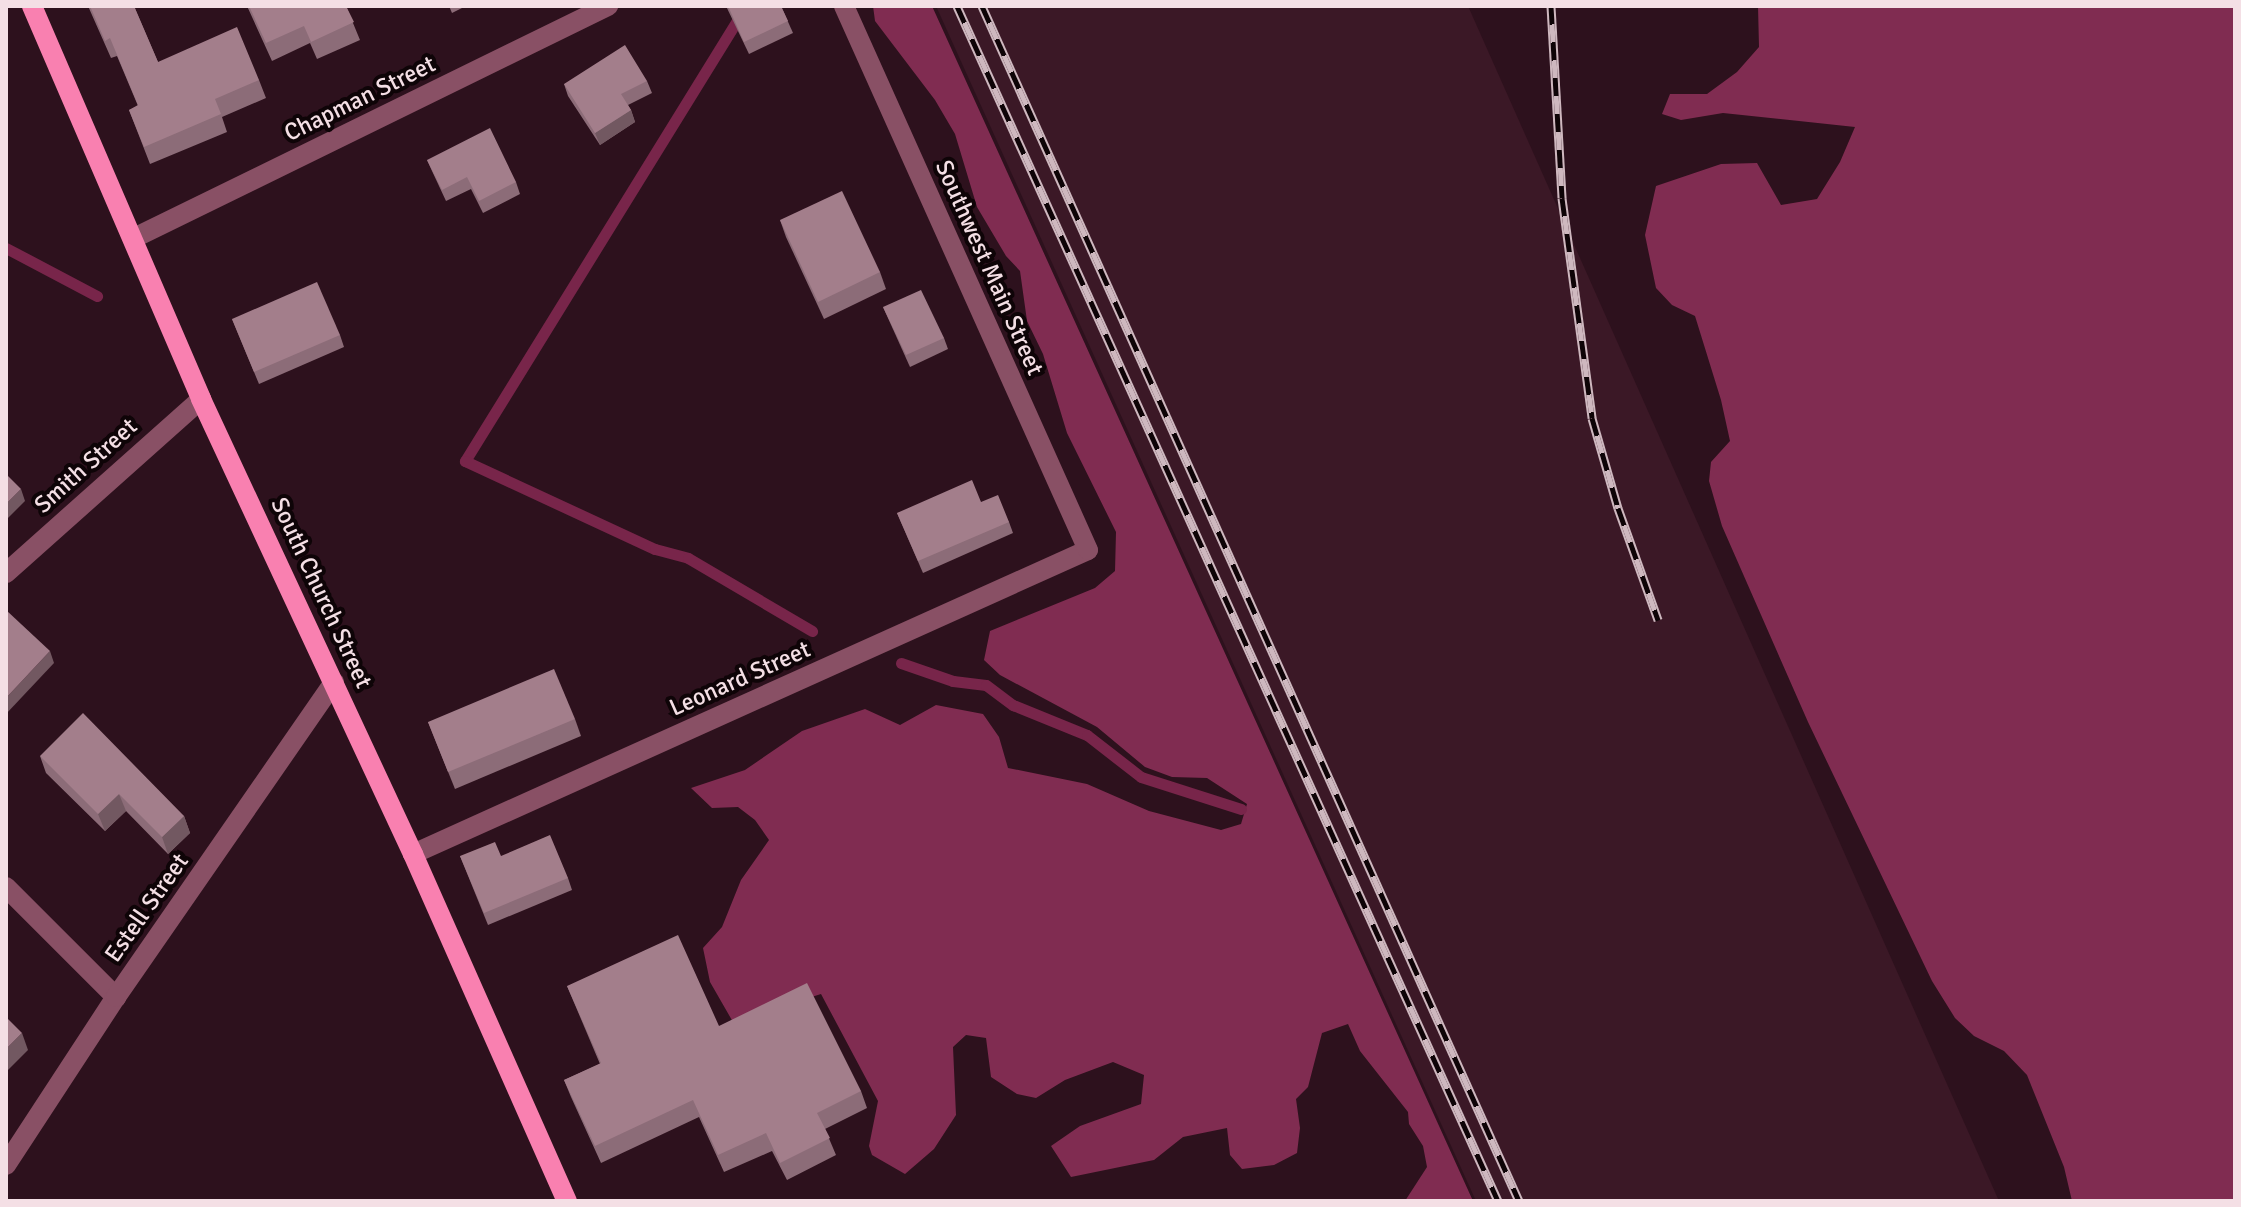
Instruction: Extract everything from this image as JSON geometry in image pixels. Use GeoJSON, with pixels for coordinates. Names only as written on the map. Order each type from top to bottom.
{"type":"FeatureCollection","features":[{"type":"Feature","properties":{"kind":"main road","name":"South Church Street"},"geometry":{"type":"LineString","coordinates":[[32,6],[201,399],[413,854],[567,1201]]}},
{"type":"Feature","properties":{"kind":"street","name":"Chapman Street"},"geometry":{"type":"LineString","coordinates":[[134,238],[608,6]]}},
{"type":"Feature","properties":{"kind":"street","name":"Southwest Main Street"},"geometry":{"type":"LineString","coordinates":[[844,6],[1088,550]]}},
{"type":"Feature","properties":{"kind":"street","name":"Smith Street"},"geometry":{"type":"LineString","coordinates":[[6,573],[201,399]]}},
{"type":"Feature","properties":{"kind":"street","name":"Leonard Street"},"geometry":{"type":"LineString","coordinates":[[413,854],[1088,550]]}},
{"type":"Feature","properties":{"kind":"street","name":"Estell Street"},"geometry":{"type":"LineString","coordinates":[[6,1165],[116,997],[334,682]]}},
{"type":"Feature","properties":{"kind":"street"},"geometry":{"type":"LineString","coordinates":[[6,887],[116,997]]}},
{"type":"Feature","properties":{"kind":"shaded area"},"geometry":{"type":"Polygon","coordinates":[[[873,6],[932,6],[1473,1201],[1405,1201],[1427,1167],[1423,1146],[1409,1124],[1408,1112],[1360,1051],[1348,1024],[1322,1033],[1308,1087],[1296,1099],[1300,1128],[1297,1153],[1274,1165],[1242,1169],[1230,1155],[1227,1128],[1183,1137],[1154,1160],[1071,1177],[1051,1146],[1080,1126],[1141,1104],[1144,1075],[1113,1062],[1065,1080],[1036,1098],[1017,1094],[991,1077],[986,1038],[966,1035],[953,1047],[956,1115],[934,1149],[905,1174],[872,1155],[869,1146],[878,1101],[821,994],[733,1022],[710,982],[703,948],[722,927],[741,880],[769,840],[755,820],[738,807],[712,808],[691,788],[745,770],[802,731],[865,709],[900,725],[936,705],[983,714],[999,737],[1008,768],[1087,784],[1149,811],[1221,830],[1241,824],[1247,804],[1207,778],[1172,777],[1145,767],[1097,727],[1000,675],[984,660],[990,631],[1095,588],[1115,571],[1116,532],[1067,433],[1043,354],[1027,321],[1020,271],[1006,256],[977,207],[955,134],[935,100],[875,21],[873,6]]]}},
{"type":"Feature","properties":{"kind":"shaded area"},"geometry":{"type":"Polygon","coordinates":[[[936,6],[1468,6],[1999,1201],[1476,1201],[936,6]]]}},
{"type":"Feature","properties":{"kind":"shaded area"},"geometry":{"type":"Polygon","coordinates":[[[1758,6],[2235,6],[2235,1201],[2072,1201],[2064,1167],[2027,1075],[2004,1051],[1974,1036],[1955,1018],[1932,981],[1808,722],[1722,526],[1709,481],[1711,462],[1730,441],[1695,316],[1672,305],[1656,288],[1645,235],[1656,186],[1721,164],[1757,163],[1781,205],[1817,199],[1840,162],[1855,127],[1723,113],[1681,120],[1662,114],[1670,94],[1707,94],[1737,72],[1759,47],[1758,6]]]}},
{"type":"Feature","properties":{"kind":"building"},"geometry":{"type":"Polygon","coordinates":[[[90,6],[134,6],[158,62],[237,27],[259,80],[215,99],[221,114],[144,147],[129,110],[138,105],[110,38],[105,41],[90,6]]]}},
{"type":"Feature","properties":{"kind":"building"},"geometry":{"type":"Polygon","coordinates":[[[249,6],[346,6],[354,22],[311,42],[304,26],[266,43],[249,6]]]}},
{"type":"Feature","properties":{"kind":"building"},"geometry":{"type":"Polygon","coordinates":[[[728,6],[781,6],[788,21],[744,42],[728,6]]]}},
{"type":"Feature","properties":{"kind":"building"},"geometry":{"type":"Polygon","coordinates":[[[625,45],[647,81],[621,94],[631,110],[595,133],[564,84],[625,45]]]}},
{"type":"Feature","properties":{"kind":"building"},"geometry":{"type":"Polygon","coordinates":[[[490,128],[516,182],[479,201],[467,177],[442,190],[427,160],[490,128]]]}},
{"type":"Feature","properties":{"kind":"building"},"geometry":{"type":"Polygon","coordinates":[[[842,191],[880,272],[818,302],[780,220],[842,191]]]}},
{"type":"Feature","properties":{"kind":"building"},"geometry":{"type":"Polygon","coordinates":[[[317,282],[340,335],[254,372],[232,319],[317,282]]]}},
{"type":"Feature","properties":{"kind":"building"},"geometry":{"type":"Polygon","coordinates":[[[921,290],[944,338],[906,355],[883,307],[921,290]]]}},
{"type":"Feature","properties":{"kind":"building"},"geometry":{"type":"Polygon","coordinates":[[[6,474],[21,489],[6,504],[6,474]]]}},
{"type":"Feature","properties":{"kind":"building"},"geometry":{"type":"Polygon","coordinates":[[[972,480],[981,502],[998,495],[1009,522],[918,561],[897,513],[972,480]]]}},
{"type":"Feature","properties":{"kind":"building"},"geometry":{"type":"Polygon","coordinates":[[[6,610],[50,651],[6,698],[6,610]]]}},
{"type":"Feature","properties":{"kind":"building"},"geometry":{"type":"Polygon","coordinates":[[[554,669],[575,719],[448,772],[428,722],[554,669]]]}},
{"type":"Feature","properties":{"kind":"building"},"geometry":{"type":"Polygon","coordinates":[[[83,713],[184,816],[162,837],[119,794],[98,814],[40,756],[83,713]]]}},
{"type":"Feature","properties":{"kind":"building"},"geometry":{"type":"Polygon","coordinates":[[[550,835],[568,878],[484,913],[460,856],[495,842],[501,856],[550,835]]]}},
{"type":"Feature","properties":{"kind":"building"},"geometry":{"type":"Polygon","coordinates":[[[678,935],[719,1026],[807,983],[861,1091],[817,1113],[830,1138],[780,1163],[766,1133],[718,1155],[693,1100],[595,1146],[564,1080],[601,1063],[567,986],[678,935]]]}},
{"type":"Feature","properties":{"kind":"building"},"geometry":{"type":"Polygon","coordinates":[[[6,1017],[22,1033],[6,1049],[6,1017]]]}},
{"type":"Feature","properties":{"kind":"waterway"},"geometry":{"type":"LineString","coordinates":[[746,6],[465,461],[655,549],[688,558],[812,631]]}},
{"type":"Feature","properties":{"kind":"waterway"},"geometry":{"type":"LineString","coordinates":[[6,248],[97,296]]}},
{"type":"Feature","properties":{"kind":"waterway"},"geometry":{"type":"LineString","coordinates":[[901,663],[953,681],[986,685],[1013,705],[1087,735],[1141,777],[1241,809]]}},
{"type":"Feature","properties":{"kind":"railway"},"geometry":{"type":"LineString","coordinates":[[957,6],[1498,1201]]}},
{"type":"Feature","properties":{"kind":"railway"},"geometry":{"type":"LineString","coordinates":[[982,6],[1519,1201]]}},
{"type":"Feature","properties":{"kind":"railway"},"geometry":{"type":"LineString","coordinates":[[1551,6],[1562,198],[1592,418],[1618,508],[1658,620]]}}]}
